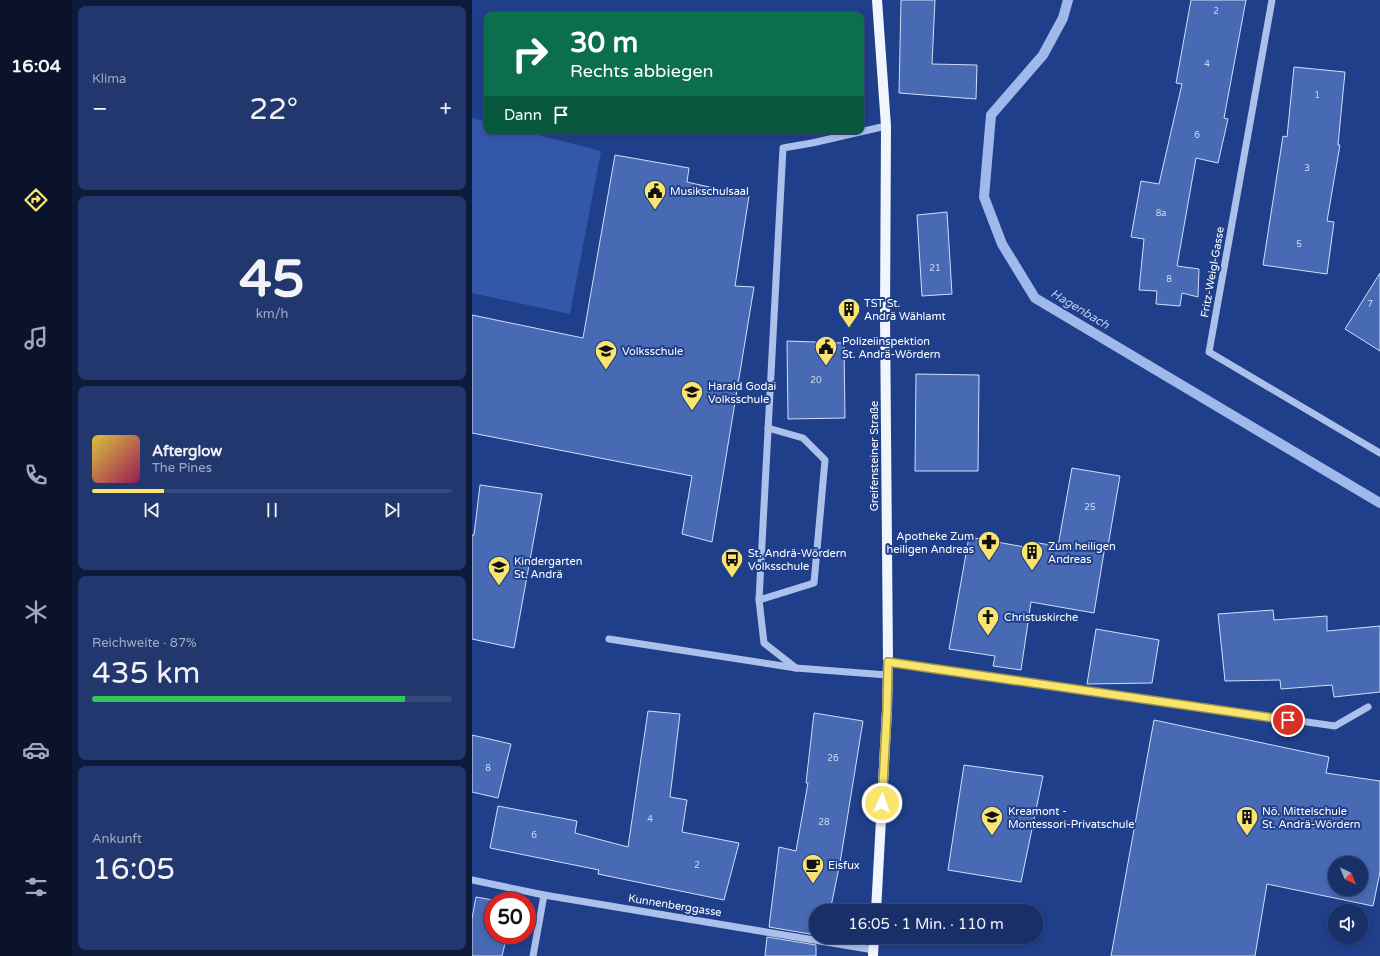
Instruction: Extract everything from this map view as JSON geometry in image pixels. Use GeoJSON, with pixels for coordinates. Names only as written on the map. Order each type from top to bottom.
{"type":"FeatureCollection","features":[{"type":"Feature","properties":{"kind":"main road","name":"Greifensteiner Straße"},"geometry":{"type":"LineString","coordinates":[[876,904],[887,710],[888,662],[885,324],[886,126],[877,0]]}},
{"type":"Feature","properties":{"kind":"street","name":"Fritz-Weigl-Gasse"},"geometry":{"type":"LineString","coordinates":[[1272,0],[1209,352],[1380,453]]}},
{"type":"Feature","properties":{"kind":"street"},"geometry":{"type":"LineString","coordinates":[[864,131],[886,126]]}},
{"type":"Feature","properties":{"kind":"street"},"geometry":{"type":"LineString","coordinates":[[796,668],[764,643],[760,600],[783,148],[851,134]]}},
{"type":"Feature","properties":{"kind":"street"},"geometry":{"type":"LineString","coordinates":[[760,600],[814,583],[825,460],[803,438],[768,428]]}},
{"type":"Feature","properties":{"kind":"street"},"geometry":{"type":"LineString","coordinates":[[609,639],[796,668],[887,675]]}},
{"type":"Feature","properties":{"kind":"street"},"geometry":{"type":"LineString","coordinates":[[888,662],[1335,726],[1368,707]]}},
{"type":"Feature","properties":{"kind":"street","name":"Kunnenberggasse"},"geometry":{"type":"LineString","coordinates":[[472,880],[544,895],[874,953]]}},
{"type":"Feature","properties":{"kind":"street"},"geometry":{"type":"LineString","coordinates":[[533,956],[544,895]]}},
{"type":"Feature","properties":{"kind":"shaded area"},"geometry":{"type":"Polygon","coordinates":[[[472,118],[484,121],[484,134],[535,134],[601,151],[570,314],[472,293],[472,118]]]}},
{"type":"Feature","properties":{"kind":"building"},"geometry":{"type":"Polygon","coordinates":[[[901,0],[935,0],[932,64],[977,65],[976,99],[899,93],[901,0]]]}},
{"type":"Feature","properties":{"kind":"building"},"geometry":{"type":"Polygon","coordinates":[[[1191,0],[1246,0],[1224,118],[1228,119],[1218,163],[1196,158],[1177,266],[1199,269],[1198,297],[1182,293],[1180,306],[1156,304],[1157,291],[1139,290],[1144,239],[1131,237],[1141,181],[1159,184],[1182,84],[1176,83],[1191,0]]]}},
{"type":"Feature","properties":{"kind":"building"},"geometry":{"type":"Polygon","coordinates":[[[1294,67],[1345,72],[1338,145],[1340,145],[1327,221],[1334,222],[1327,274],[1263,265],[1283,136],[1287,137],[1294,67]]]}},
{"type":"Feature","properties":{"kind":"building","name":"Volksschule"},"geometry":{"type":"Polygon","coordinates":[[[615,155],[689,168],[687,182],[749,196],[735,286],[754,287],[712,542],[682,534],[692,476],[472,433],[472,315],[583,338],[615,155]]]}},
{"type":"Feature","properties":{"kind":"building"},"geometry":{"type":"Polygon","coordinates":[[[947,212],[952,294],[922,296],[917,215],[947,212]]]}},
{"type":"Feature","properties":{"kind":"building"},"geometry":{"type":"Polygon","coordinates":[[[1380,273],[1380,351],[1345,329],[1380,273]]]}},
{"type":"Feature","properties":{"kind":"building"},"geometry":{"type":"Polygon","coordinates":[[[787,341],[844,343],[845,418],[788,419],[787,341]]]}},
{"type":"Feature","properties":{"kind":"building"},"geometry":{"type":"Polygon","coordinates":[[[916,374],[979,375],[978,471],[915,471],[916,374]]]}},
{"type":"Feature","properties":{"kind":"building"},"geometry":{"type":"Polygon","coordinates":[[[1072,468],[1120,476],[1108,546],[1105,546],[1094,613],[1031,602],[1021,670],[993,666],[995,656],[949,649],[969,537],[1030,548],[1031,542],[1058,546],[1072,468]]]}},
{"type":"Feature","properties":{"kind":"building","name":"Kindergarten St. Andrä"},"geometry":{"type":"Polygon","coordinates":[[[480,485],[542,494],[514,648],[472,639],[472,535],[474,535],[480,485]]]}},
{"type":"Feature","properties":{"kind":"building"},"geometry":{"type":"Polygon","coordinates":[[[1273,610],[1274,620],[1327,616],[1327,631],[1380,626],[1380,692],[1334,697],[1332,685],[1281,689],[1280,680],[1225,681],[1218,614],[1273,610]]]}},
{"type":"Feature","properties":{"kind":"building"},"geometry":{"type":"Polygon","coordinates":[[[1096,629],[1159,640],[1152,683],[1087,684],[1096,629]]]}},
{"type":"Feature","properties":{"kind":"building"},"geometry":{"type":"Polygon","coordinates":[[[648,711],[680,714],[670,797],[687,800],[682,832],[739,843],[724,900],[598,874],[599,870],[490,848],[498,806],[577,821],[575,833],[628,847],[648,711]]]}},
{"type":"Feature","properties":{"kind":"building"},"geometry":{"type":"Polygon","coordinates":[[[814,713],[863,721],[840,863],[831,904],[809,904],[809,934],[769,927],[779,847],[796,851],[808,783],[806,783],[814,713]]]}},
{"type":"Feature","properties":{"kind":"building","name":"Nö. Mittelschule St. Andrä-Wördern"},"geometry":{"type":"Polygon","coordinates":[[[1154,720],[1329,757],[1326,773],[1380,781],[1380,872],[1373,906],[1267,884],[1255,956],[1111,956],[1154,720]]]}},
{"type":"Feature","properties":{"kind":"building"},"geometry":{"type":"Polygon","coordinates":[[[472,735],[511,744],[498,798],[472,792],[472,735]]]}},
{"type":"Feature","properties":{"kind":"building","name":"Kreamont - Montessori-Privatschule"},"geometry":{"type":"Polygon","coordinates":[[[964,765],[1043,776],[1021,882],[948,870],[964,765]]]}},
{"type":"Feature","properties":{"kind":"building"},"geometry":{"type":"Polygon","coordinates":[[[476,897],[484,898],[484,944],[505,944],[502,956],[472,956],[472,918],[476,897]]]}},
{"type":"Feature","properties":{"kind":"building"},"geometry":{"type":"Polygon","coordinates":[[[767,937],[816,945],[816,956],[765,956],[767,937]]]}},
{"type":"Feature","properties":{"kind":"waterway","name":"Hagenbach"},"geometry":{"type":"LineString","coordinates":[[1068,0],[1063,18],[1043,55],[991,115],[984,197],[1002,244],[1035,298],[1380,503]]}},
{"type":"Feature","properties":{"kind":"place","name":"Musikschulsaal"},"geometry":{"type":"Point","coordinates":[655,210]}},
{"type":"Feature","properties":{"kind":"place","name":"TST St. Andrä Wählamt"},"geometry":{"type":"Point","coordinates":[849,328]}},
{"type":"Feature","properties":{"kind":"place","name":"Polizeiinspektion St. Andrä-Wördern"},"geometry":{"type":"Point","coordinates":[826,366]}},
{"type":"Feature","properties":{"kind":"place","name":"Volksschule"},"geometry":{"type":"Point","coordinates":[606,370]}},
{"type":"Feature","properties":{"kind":"place","name":"Harald Godai Volksschule"},"geometry":{"type":"Point","coordinates":[692,412]}},
{"type":"Feature","properties":{"kind":"place","name":"Apotheke Zum heiligen Andreas"},"geometry":{"type":"Point","coordinates":[989,562]}},
{"type":"Feature","properties":{"kind":"place","name":"Zum heiligen Andreas"},"geometry":{"type":"Point","coordinates":[1032,572]}},
{"type":"Feature","properties":{"kind":"place","name":"St. Andrä-Wördern Volksschule"},"geometry":{"type":"Point","coordinates":[732,578]}},
{"type":"Feature","properties":{"kind":"place","name":"Kindergarten St. Andrä"},"geometry":{"type":"Point","coordinates":[499,586]}},
{"type":"Feature","properties":{"kind":"place","name":"Christuskirche"},"geometry":{"type":"Point","coordinates":[988,636]}},
{"type":"Feature","properties":{"kind":"place","name":"Kreamont - Montessori-Privatschule"},"geometry":{"type":"Point","coordinates":[992,836]}},
{"type":"Feature","properties":{"kind":"place","name":"Nö. Mittelschule St. Andrä-Wördern"},"geometry":{"type":"Point","coordinates":[1247,836]}},
{"type":"Feature","properties":{"kind":"place","name":"Eisfux"},"geometry":{"type":"Point","coordinates":[813,884]}},
{"type":"Feature","properties":{"kind":"route"},"geometry":{"type":"LineString","coordinates":[[882,803],[888,662],[1288,720]]}}]}
